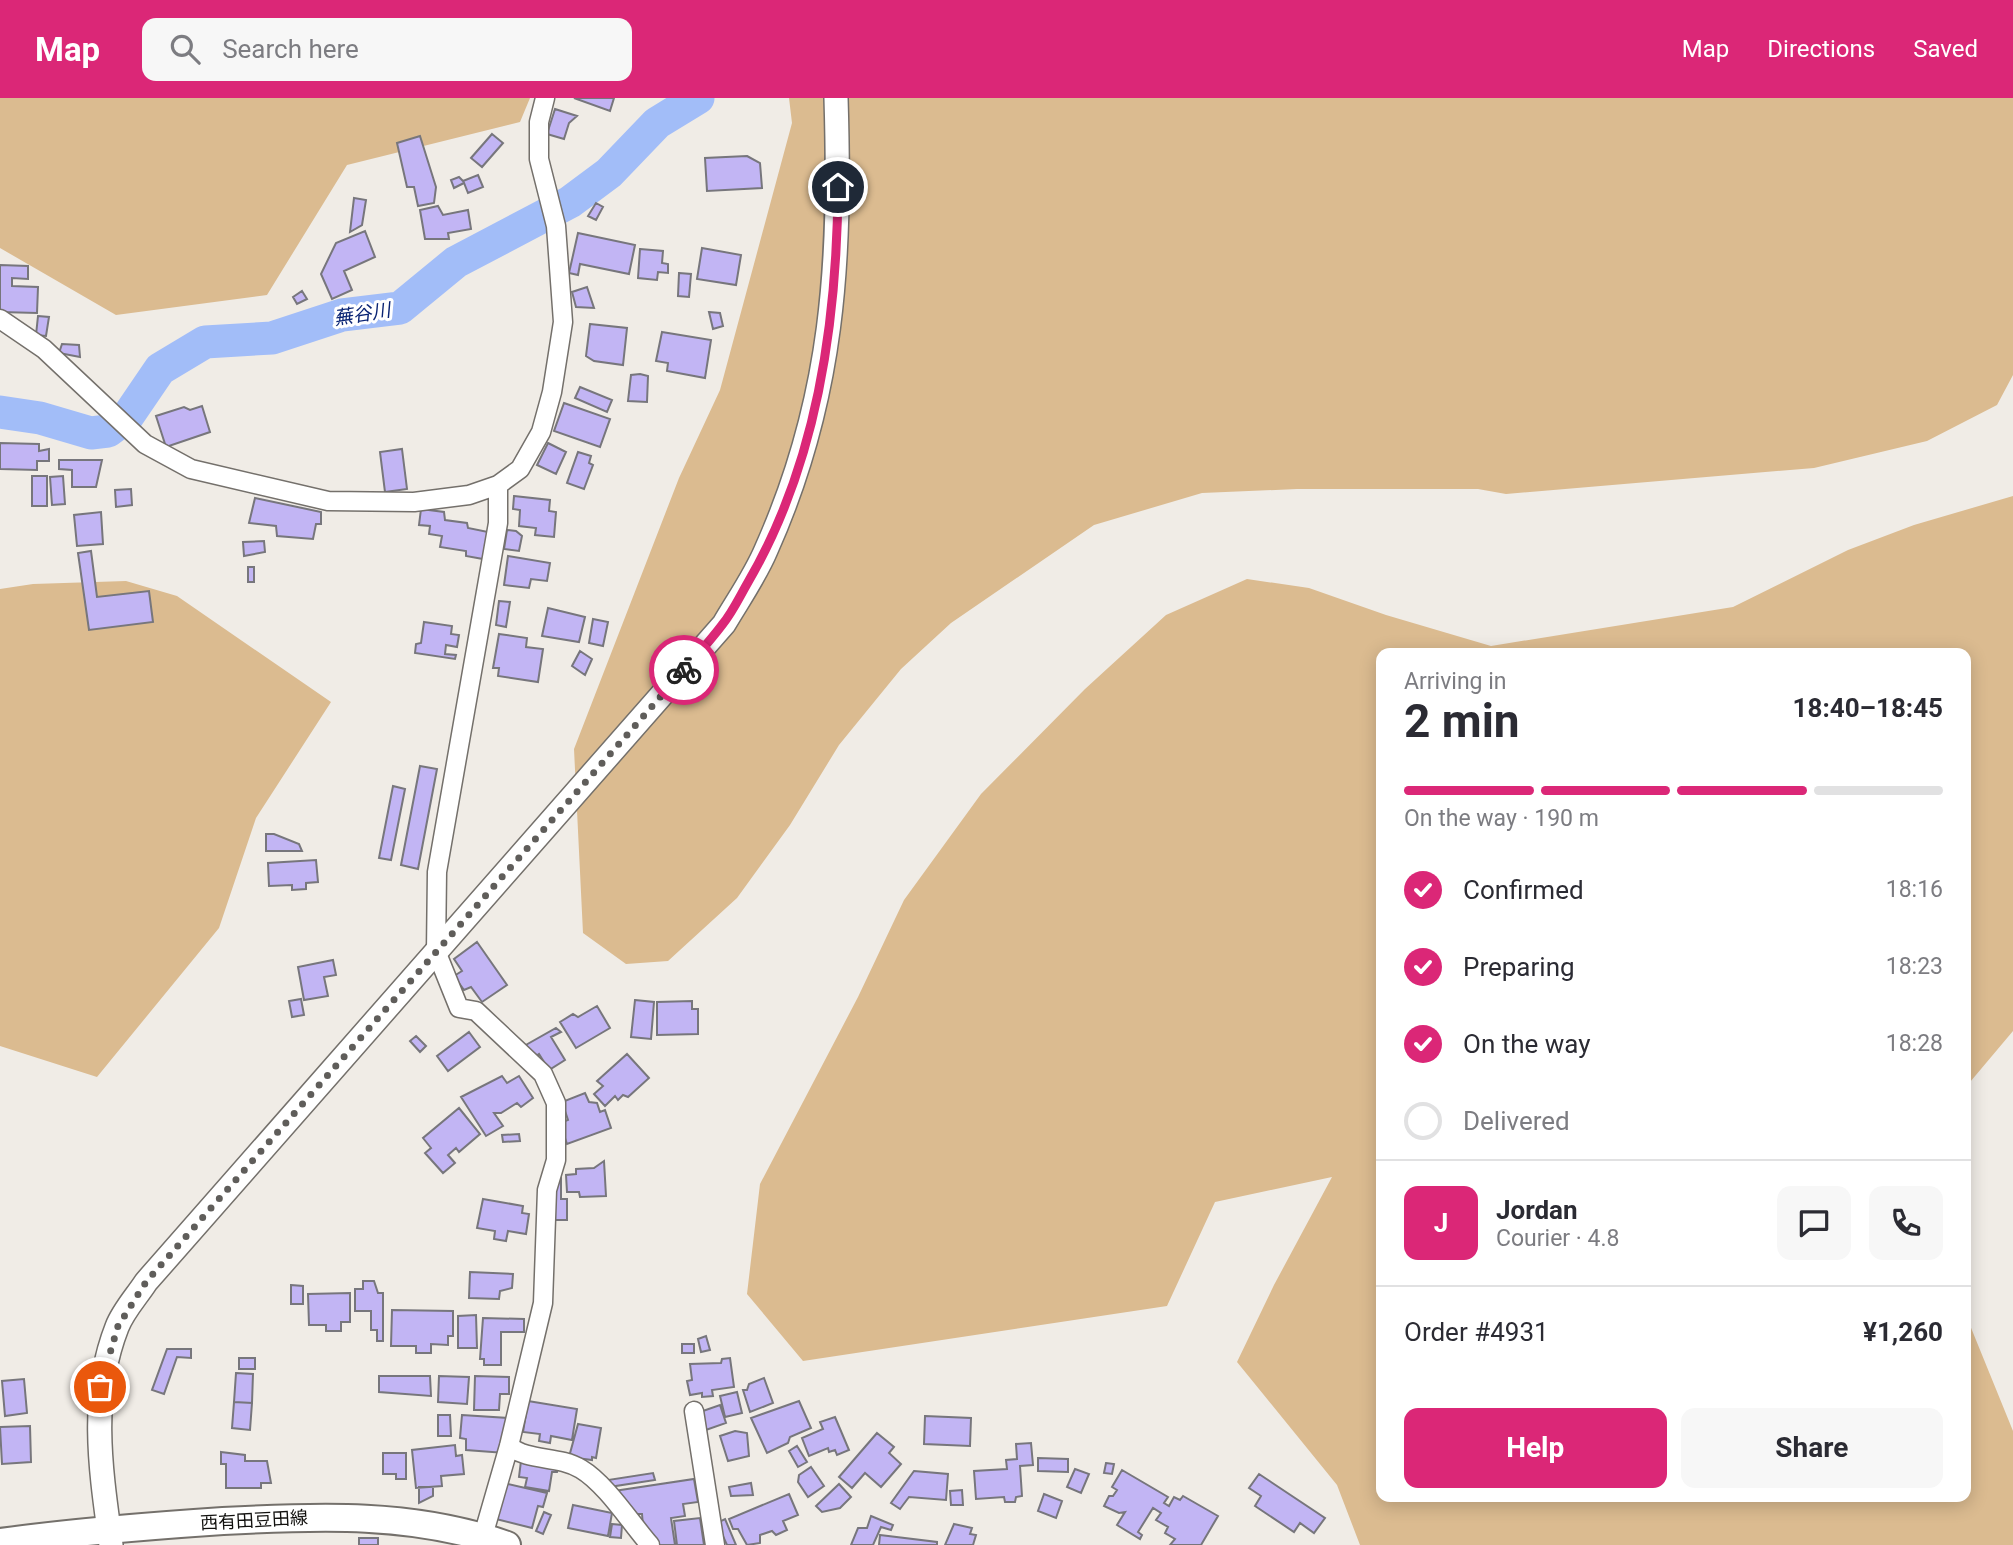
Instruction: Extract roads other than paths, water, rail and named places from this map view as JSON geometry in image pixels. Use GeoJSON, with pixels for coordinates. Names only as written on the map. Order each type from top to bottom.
{"type":"FeatureCollection","features":[{"type":"Feature","properties":{"kind":"main road","name":"西有田豆田線"},"geometry":{"type":"LineString","coordinates":[[0,1542],[110,1536],[305,1516],[395,1519],[453,1538],[495,1541]]}},
{"type":"Feature","properties":{"kind":"street"},"geometry":{"type":"LineString","coordinates":[[0,319],[44,349],[145,444],[191,469],[328,501],[414,502],[469,495],[498,485],[520,469],[541,432],[552,392],[564,322],[556,226],[539,159],[539,122],[545,98]]}},
{"type":"Feature","properties":{"kind":"street"},"geometry":{"type":"LineString","coordinates":[[110,1536],[100,1449],[100,1387],[118,1326],[146,1282],[724,624],[765,552],[795,476],[825,361],[834,300],[838,235],[836,98]]}},
{"type":"Feature","properties":{"kind":"street"},"geometry":{"type":"LineString","coordinates":[[495,1541],[509,1446],[542,1303],[547,1190],[556,1160],[556,1103],[543,1074],[476,1011],[459,1008],[436,951],[437,872],[498,523],[498,485]]}},
{"type":"Feature","properties":{"kind":"street"},"geometry":{"type":"LineString","coordinates":[[694,1411],[715,1545]]}},
{"type":"Feature","properties":{"kind":"street"},"geometry":{"type":"LineString","coordinates":[[509,1446],[520,1455],[554,1459],[579,1468],[598,1481],[650,1545]]}},
{"type":"Feature","properties":{"kind":"waterway","name":"蕪谷川"},"geometry":{"type":"LineString","coordinates":[[0,412],[40,418],[91,433],[108,431],[128,416],[160,369],[205,342],[272,338],[342,315],[400,308],[456,262],[570,202],[609,173],[657,123],[698,98]]}}]}
